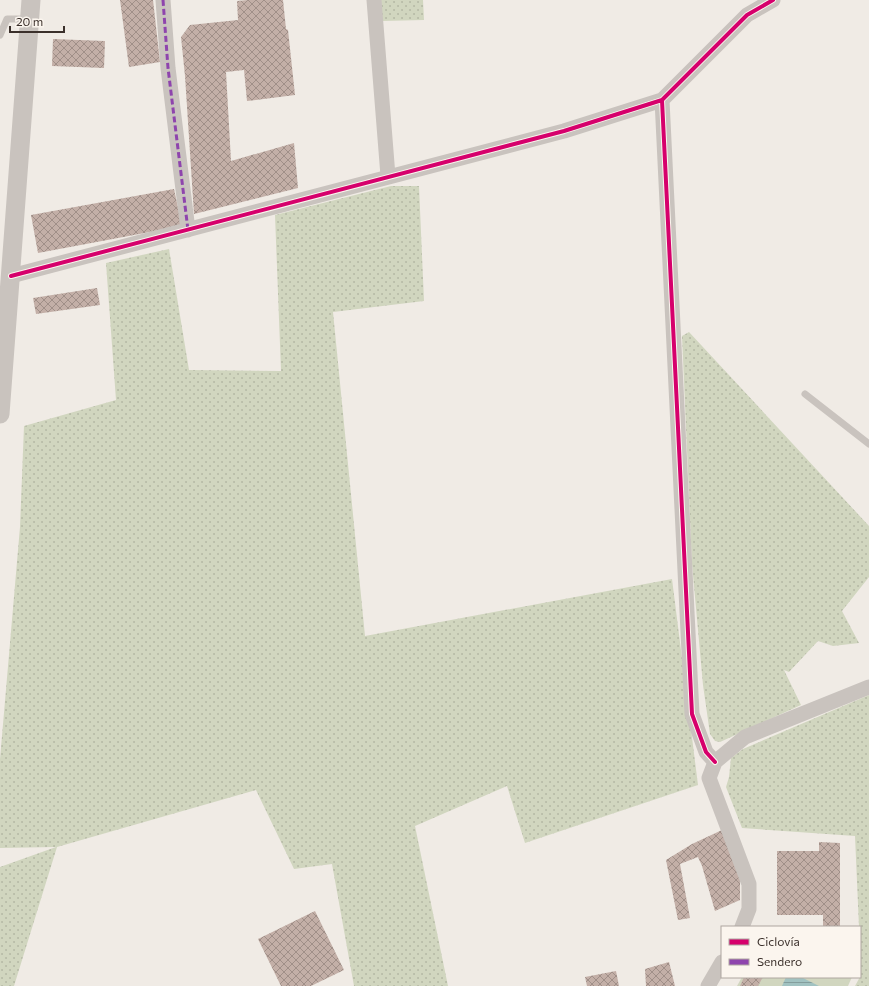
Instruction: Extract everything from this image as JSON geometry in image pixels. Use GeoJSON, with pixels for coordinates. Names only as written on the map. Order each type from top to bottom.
{"type":"FeatureCollection","features":[{"type":"Feature","properties":{"kind":"street"},"geometry":{"type":"LineString","coordinates":[[0,414],[31,0]]}},
{"type":"Feature","properties":{"kind":"street"},"geometry":{"type":"LineString","coordinates":[[163,0],[168,68],[188,230]]}},
{"type":"Feature","properties":{"kind":"street"},"geometry":{"type":"LineString","coordinates":[[374,0],[388,176]]}},
{"type":"Feature","properties":{"kind":"street"},"geometry":{"type":"LineString","coordinates":[[11,276],[564,130],[662,100],[747,15],[773,0]]}},
{"type":"Feature","properties":{"kind":"street"},"geometry":{"type":"LineString","coordinates":[[662,100],[692,714],[706,752],[715,762]]}},
{"type":"Feature","properties":{"kind":"street"},"geometry":{"type":"LineString","coordinates":[[742,926],[749,909],[750,884],[709,778],[715,762],[745,737],[869,687]]}},
{"type":"Feature","properties":{"kind":"street"},"geometry":{"type":"LineString","coordinates":[[708,986],[721,964]]}},
{"type":"Feature","properties":{"kind":"lane"},"geometry":{"type":"LineString","coordinates":[[0,35],[6,19],[30,19]]}},
{"type":"Feature","properties":{"kind":"lane"},"geometry":{"type":"LineString","coordinates":[[805,394],[869,444]]}},
{"type":"Feature","properties":{"kind":"green space"},"geometry":{"type":"Polygon","coordinates":[[[381,0],[423,0],[424,20],[382,21],[381,0]]]}},
{"type":"Feature","properties":{"kind":"green space"},"geometry":{"type":"Polygon","coordinates":[[[391,186],[419,186],[424,301],[333,312],[365,636],[672,579],[698,785],[525,843],[507,786],[415,826],[448,986],[354,986],[332,864],[294,869],[256,790],[57,847],[14,986],[0,986],[0,867],[56,847],[0,848],[0,759],[20,527],[24,426],[116,400],[106,263],[169,249],[189,370],[281,371],[275,215],[391,186]]]}},
{"type":"Feature","properties":{"kind":"green space"},"geometry":{"type":"Polygon","coordinates":[[[689,332],[869,526],[869,577],[842,611],[859,643],[833,646],[818,641],[789,672],[784,670],[801,705],[720,742],[715,741],[710,734],[703,685],[692,564],[682,336],[689,332]]]}},
{"type":"Feature","properties":{"kind":"green space"},"geometry":{"type":"Polygon","coordinates":[[[869,695],[869,986],[855,986],[859,978],[861,978],[861,926],[859,926],[855,836],[742,828],[726,787],[729,777],[731,758],[743,749],[869,695]]]}},
{"type":"Feature","properties":{"kind":"green space"},"geometry":{"type":"Polygon","coordinates":[[[741,978],[852,978],[848,986],[737,986],[741,978]]]}},
{"type":"Feature","properties":{"kind":"water"},"geometry":{"type":"Polygon","coordinates":[[[786,978],[803,978],[819,986],[782,986],[786,978]]]}},
{"type":"Feature","properties":{"kind":"building"},"geometry":{"type":"Polygon","coordinates":[[[120,0],[153,0],[160,62],[129,67],[120,0]]]}},
{"type":"Feature","properties":{"kind":"building"},"geometry":{"type":"Polygon","coordinates":[[[283,0],[286,29],[288,30],[295,95],[247,101],[244,70],[226,72],[231,161],[294,143],[298,188],[194,214],[181,37],[190,25],[238,20],[237,1],[283,0]]]}},
{"type":"Feature","properties":{"kind":"building"},"geometry":{"type":"Polygon","coordinates":[[[53,39],[105,41],[104,68],[52,66],[53,39]]]}},
{"type":"Feature","properties":{"kind":"building"},"geometry":{"type":"Polygon","coordinates":[[[174,189],[182,226],[38,253],[31,215],[174,189]]]}},
{"type":"Feature","properties":{"kind":"building"},"geometry":{"type":"Polygon","coordinates":[[[97,288],[100,305],[36,314],[33,298],[97,288]]]}},
{"type":"Feature","properties":{"kind":"building"},"geometry":{"type":"Polygon","coordinates":[[[722,830],[740,874],[740,900],[715,911],[698,857],[680,864],[690,918],[678,920],[666,860],[692,844],[722,830]]]}},
{"type":"Feature","properties":{"kind":"building"},"geometry":{"type":"Polygon","coordinates":[[[819,842],[840,843],[840,926],[823,926],[823,915],[777,915],[777,851],[819,851],[819,842]]]}},
{"type":"Feature","properties":{"kind":"building"},"geometry":{"type":"Polygon","coordinates":[[[315,911],[344,970],[311,986],[281,986],[258,939],[315,911]]]}},
{"type":"Feature","properties":{"kind":"building"},"geometry":{"type":"Polygon","coordinates":[[[669,962],[675,986],[646,986],[645,969],[669,962]]]}},
{"type":"Feature","properties":{"kind":"building"},"geometry":{"type":"Polygon","coordinates":[[[616,971],[619,986],[587,986],[585,977],[616,971]]]}},
{"type":"Feature","properties":{"kind":"building"},"geometry":{"type":"Polygon","coordinates":[[[744,978],[762,978],[758,986],[740,986],[744,978]]]}},
{"type":"Feature","properties":{"kind":"marked path"},"geometry":{"type":"LineString","coordinates":[[163,0],[168,68],[188,230]]}},
{"type":"Feature","properties":{"kind":"cycle path"},"geometry":{"type":"LineString","coordinates":[[11,276],[564,131],[662,100],[747,15],[773,0]]}},
{"type":"Feature","properties":{"kind":"cycle path"},"geometry":{"type":"LineString","coordinates":[[662,100],[692,714],[706,752],[715,762]]}}]}
